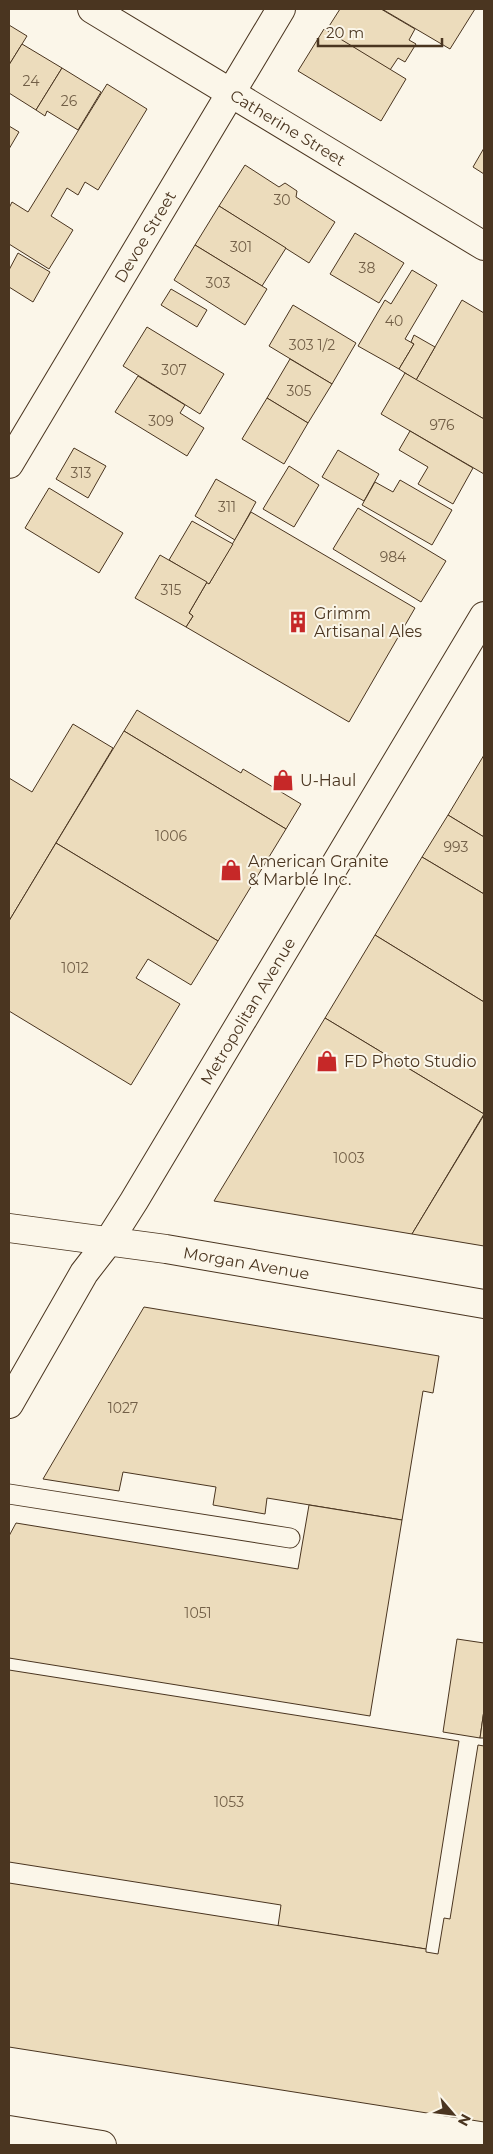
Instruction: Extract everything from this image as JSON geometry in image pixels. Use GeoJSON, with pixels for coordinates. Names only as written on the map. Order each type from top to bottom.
{"type":"FeatureCollection","features":[{"type":"Feature","properties":{"kind":"street","name":"Catherine Street"},"geometry":{"type":"LineString","coordinates":[[92,9],[484,246]]}},
{"type":"Feature","properties":{"kind":"street","name":"Devoe Street"},"geometry":{"type":"LineString","coordinates":[[9,464],[281,9]]}},
{"type":"Feature","properties":{"kind":"street","name":"Metropolitan Avenue"},"geometry":{"type":"LineString","coordinates":[[9,1404],[84,1273],[108,1242],[484,616]]}},
{"type":"Feature","properties":{"kind":"street","name":"Morgan Avenue"},"geometry":{"type":"LineString","coordinates":[[9,1228],[166,1249],[484,1304]]}},
{"type":"Feature","properties":{"kind":"street"},"geometry":{"type":"LineString","coordinates":[[9,2130],[102,2145]]}},
{"type":"Feature","properties":{"kind":"lane"},"geometry":{"type":"LineString","coordinates":[[9,1494],[290,1538]]}},
{"type":"Feature","properties":{"kind":"building"},"geometry":{"type":"Polygon","coordinates":[[[340,9],[381,9],[415,29],[409,40],[416,44],[405,62],[398,58],[390,70],[326,31],[340,9]]]}},
{"type":"Feature","properties":{"kind":"building"},"geometry":{"type":"Polygon","coordinates":[[[382,9],[475,9],[450,49],[382,9]]]}},
{"type":"Feature","properties":{"kind":"building"},"geometry":{"type":"Polygon","coordinates":[[[9,25],[27,36],[9,65],[9,25]]]}},
{"type":"Feature","properties":{"kind":"building"},"geometry":{"type":"Polygon","coordinates":[[[324,29],[406,79],[381,121],[298,71],[324,29]]]}},
{"type":"Feature","properties":{"kind":"building"},"geometry":{"type":"Polygon","coordinates":[[[22,44],[62,68],[36,110],[9,93],[9,65],[22,44]]]}},
{"type":"Feature","properties":{"kind":"building"},"geometry":{"type":"Polygon","coordinates":[[[62,68],[101,92],[78,130],[47,111],[45,116],[36,110],[62,68]]]}},
{"type":"Feature","properties":{"kind":"building"},"geometry":{"type":"Polygon","coordinates":[[[107,84],[147,109],[98,190],[85,182],[78,195],[67,188],[51,216],[73,230],[49,269],[9,244],[9,208],[12,202],[28,212],[107,84]]]}},
{"type":"Feature","properties":{"kind":"building"},"geometry":{"type":"Polygon","coordinates":[[[9,126],[19,132],[9,149],[9,126]]]}},
{"type":"Feature","properties":{"kind":"building"},"geometry":{"type":"Polygon","coordinates":[[[484,148],[484,174],[473,167],[484,148]]]}},
{"type":"Feature","properties":{"kind":"building"},"geometry":{"type":"Polygon","coordinates":[[[245,165],[279,187],[285,183],[297,191],[296,197],[335,222],[309,263],[219,206],[245,165]]]}},
{"type":"Feature","properties":{"kind":"building"},"geometry":{"type":"Polygon","coordinates":[[[219,206],[286,248],[262,286],[195,245],[219,206]]]}},
{"type":"Feature","properties":{"kind":"building"},"geometry":{"type":"Polygon","coordinates":[[[355,233],[404,263],[379,303],[330,274],[355,233]]]}},
{"type":"Feature","properties":{"kind":"building"},"geometry":{"type":"Polygon","coordinates":[[[195,245],[267,289],[245,325],[174,280],[195,245]]]}},
{"type":"Feature","properties":{"kind":"building"},"geometry":{"type":"Polygon","coordinates":[[[18,253],[50,272],[33,302],[9,287],[9,270],[18,253]]]}},
{"type":"Feature","properties":{"kind":"building"},"geometry":{"type":"Polygon","coordinates":[[[412,270],[437,285],[405,339],[414,344],[399,369],[358,346],[385,300],[391,304],[412,270]]]}},
{"type":"Feature","properties":{"kind":"building"},"geometry":{"type":"Polygon","coordinates":[[[171,289],[207,310],[197,327],[161,305],[171,289]]]}},
{"type":"Feature","properties":{"kind":"building"},"geometry":{"type":"Polygon","coordinates":[[[462,300],[484,313],[484,419],[416,380],[462,300]]]}},
{"type":"Feature","properties":{"kind":"building"},"geometry":{"type":"Polygon","coordinates":[[[293,305],[356,343],[332,384],[269,346],[293,305]]]}},
{"type":"Feature","properties":{"kind":"building"},"geometry":{"type":"Polygon","coordinates":[[[147,327],[224,374],[200,414],[123,366],[147,327]]]}},
{"type":"Feature","properties":{"kind":"building"},"geometry":{"type":"Polygon","coordinates":[[[414,335],[435,347],[416,380],[399,369],[414,344],[411,342],[414,335]]]}},
{"type":"Feature","properties":{"kind":"building"},"geometry":{"type":"Polygon","coordinates":[[[290,359],[332,384],[308,423],[267,398],[290,359]]]}},
{"type":"Feature","properties":{"kind":"building"},"geometry":{"type":"Polygon","coordinates":[[[405,373],[484,419],[484,474],[381,414],[405,373]]]}},
{"type":"Feature","properties":{"kind":"building"},"geometry":{"type":"Polygon","coordinates":[[[138,376],[185,405],[180,413],[204,428],[187,456],[115,412],[138,376]]]}},
{"type":"Feature","properties":{"kind":"building"},"geometry":{"type":"Polygon","coordinates":[[[267,398],[308,423],[284,464],[242,439],[267,398]]]}},
{"type":"Feature","properties":{"kind":"building"},"geometry":{"type":"Polygon","coordinates":[[[410,431],[473,468],[453,504],[418,484],[428,467],[399,450],[410,431]]]}},
{"type":"Feature","properties":{"kind":"building"},"geometry":{"type":"Polygon","coordinates":[[[74,448],[106,466],[88,498],[56,479],[74,448]]]}},
{"type":"Feature","properties":{"kind":"building"},"geometry":{"type":"Polygon","coordinates":[[[338,450],[379,474],[364,501],[322,477],[338,450]]]}},
{"type":"Feature","properties":{"kind":"building"},"geometry":{"type":"Polygon","coordinates":[[[289,466],[319,485],[294,527],[263,509],[289,466]]]}},
{"type":"Feature","properties":{"kind":"building"},"geometry":{"type":"Polygon","coordinates":[[[216,479],[256,502],[235,540],[195,516],[216,479]]]}},
{"type":"Feature","properties":{"kind":"building"},"geometry":{"type":"Polygon","coordinates":[[[400,480],[452,510],[432,545],[362,505],[375,482],[393,492],[400,480]]]}},
{"type":"Feature","properties":{"kind":"building"},"geometry":{"type":"Polygon","coordinates":[[[49,488],[123,533],[99,573],[25,528],[49,488]]]}},
{"type":"Feature","properties":{"kind":"building"},"geometry":{"type":"Polygon","coordinates":[[[358,508],[446,561],[421,602],[333,549],[358,508]]]}},
{"type":"Feature","properties":{"kind":"building","name":"Grimm Artisanal Ales"},"geometry":{"type":"Polygon","coordinates":[[[251,512],[415,608],[349,722],[186,627],[193,616],[189,613],[207,582],[209,584],[251,512]]]}},
{"type":"Feature","properties":{"kind":"building"},"geometry":{"type":"Polygon","coordinates":[[[192,521],[233,544],[209,584],[169,560],[192,521]]]}},
{"type":"Feature","properties":{"kind":"building"},"geometry":{"type":"Polygon","coordinates":[[[160,555],[207,582],[189,613],[193,616],[186,627],[135,598],[160,555]]]}},
{"type":"Feature","properties":{"kind":"building"},"geometry":{"type":"Polygon","coordinates":[[[137,710],[241,773],[243,769],[301,804],[286,829],[124,731],[137,710]]]}},
{"type":"Feature","properties":{"kind":"building"},"geometry":{"type":"Polygon","coordinates":[[[73,724],[113,748],[9,921],[9,778],[32,792],[73,724]]]}},
{"type":"Feature","properties":{"kind":"building"},"geometry":{"type":"Polygon","coordinates":[[[124,731],[286,829],[218,941],[56,843],[124,731]]]}},
{"type":"Feature","properties":{"kind":"building"},"geometry":{"type":"Polygon","coordinates":[[[484,755],[484,837],[448,815],[484,755]]]}},
{"type":"Feature","properties":{"kind":"building"},"geometry":{"type":"Polygon","coordinates":[[[448,815],[484,837],[484,894],[422,857],[448,815]]]}},
{"type":"Feature","properties":{"kind":"building"},"geometry":{"type":"Polygon","coordinates":[[[56,843],[218,941],[191,985],[148,959],[136,978],[180,1004],[131,1085],[9,1011],[9,921],[56,843]]]}},
{"type":"Feature","properties":{"kind":"building"},"geometry":{"type":"Polygon","coordinates":[[[422,857],[484,894],[484,1002],[375,935],[422,857]]]}},
{"type":"Feature","properties":{"kind":"building"},"geometry":{"type":"Polygon","coordinates":[[[375,935],[484,1002],[484,1114],[325,1018],[375,935]]]}},
{"type":"Feature","properties":{"kind":"building"},"geometry":{"type":"Polygon","coordinates":[[[325,1018],[484,1114],[412,1234],[214,1201],[325,1018]]]}},
{"type":"Feature","properties":{"kind":"building"},"geometry":{"type":"Polygon","coordinates":[[[484,1115],[484,1246],[412,1234],[484,1115]]]}},
{"type":"Feature","properties":{"kind":"building"},"geometry":{"type":"Polygon","coordinates":[[[144,1307],[439,1356],[433,1393],[423,1391],[402,1520],[267,1498],[265,1514],[213,1505],[216,1487],[123,1472],[119,1491],[43,1479],[144,1307]]]}},
{"type":"Feature","properties":{"kind":"building"},"geometry":{"type":"Polygon","coordinates":[[[309,1505],[402,1520],[370,1716],[9,1658],[9,1536],[16,1523],[298,1569],[309,1505]]]}},
{"type":"Feature","properties":{"kind":"building"},"geometry":{"type":"Polygon","coordinates":[[[457,1639],[484,1643],[484,1710],[480,1738],[443,1732],[457,1639]]]}},
{"type":"Feature","properties":{"kind":"building"},"geometry":{"type":"Polygon","coordinates":[[[9,1670],[459,1741],[426,1949],[278,1926],[281,1905],[9,1862],[9,1670]]]}},
{"type":"Feature","properties":{"kind":"building"},"geometry":{"type":"Polygon","coordinates":[[[484,1710],[484,1738],[480,1738],[484,1710]]]}},
{"type":"Feature","properties":{"kind":"building"},"geometry":{"type":"Polygon","coordinates":[[[478,1745],[484,1746],[484,2122],[9,2047],[9,1883],[426,1949],[426,1952],[438,1954],[444,1918],[450,1919],[478,1745]]]}},
{"type":"Feature","properties":{"kind":"place","name":"Grimm Artisanal Ales"},"geometry":{"type":"Point","coordinates":[298,622]}},
{"type":"Feature","properties":{"kind":"place","name":"U-Haul"},"geometry":{"type":"Point","coordinates":[283,780]}},
{"type":"Feature","properties":{"kind":"place","name":"American Granite & Marble Inc."},"geometry":{"type":"Point","coordinates":[231,870]}},
{"type":"Feature","properties":{"kind":"place","name":"FD Photo Studio"},"geometry":{"type":"Point","coordinates":[327,1061]}}]}
